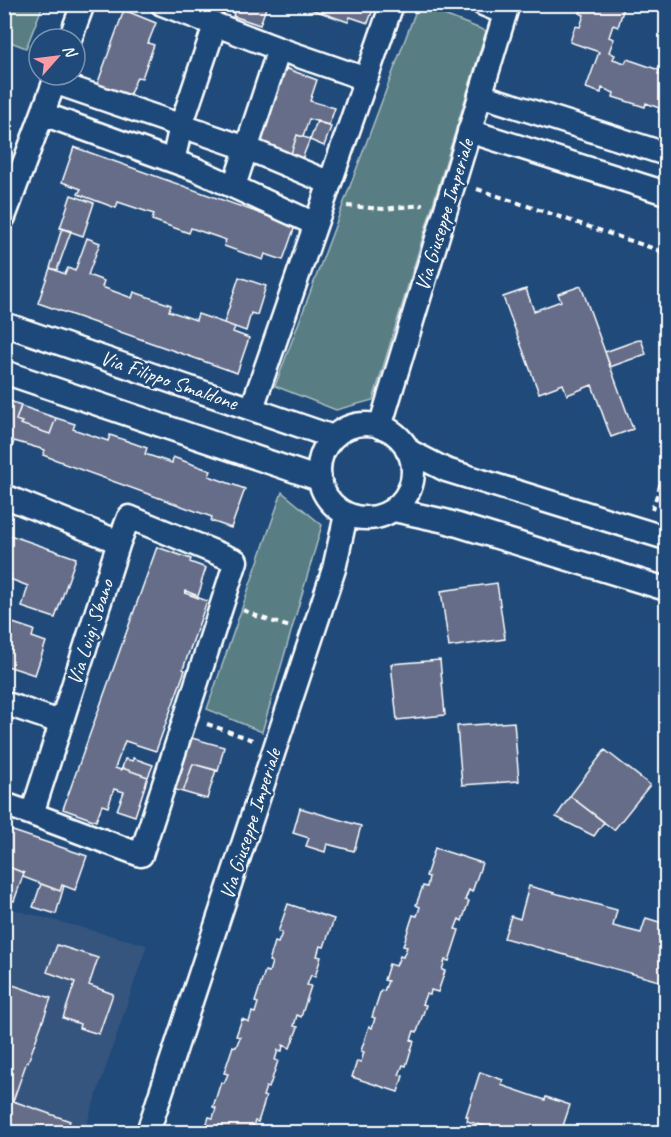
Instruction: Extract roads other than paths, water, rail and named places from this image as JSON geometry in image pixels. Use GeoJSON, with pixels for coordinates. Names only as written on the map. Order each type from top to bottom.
{"type":"FeatureCollection","features":[{"type":"Feature","properties":{"kind":"street"},"geometry":{"type":"LineString","coordinates":[[74,27],[83,4]]}},
{"type":"Feature","properties":{"kind":"street"},"geometry":{"type":"LineString","coordinates":[[162,4],[279,49],[366,79]]}},
{"type":"Feature","properties":{"kind":"street"},"geometry":{"type":"LineString","coordinates":[[252,408],[392,4]]}},
{"type":"Feature","properties":{"kind":"street"},"geometry":{"type":"LineString","coordinates":[[483,4],[507,9]]}},
{"type":"Feature","properties":{"kind":"street","name":"Via Giuseppe Imperiale"},"geometry":{"type":"LineString","coordinates":[[380,427],[507,9]]}},
{"type":"Feature","properties":{"kind":"street"},"geometry":{"type":"LineString","coordinates":[[173,161],[181,126],[215,25]]}},
{"type":"Feature","properties":{"kind":"street"},"geometry":{"type":"LineString","coordinates":[[234,186],[279,49]]}},
{"type":"Feature","properties":{"kind":"street"},"geometry":{"type":"LineString","coordinates":[[4,217],[53,87]]}},
{"type":"Feature","properties":{"kind":"street"},"geometry":{"type":"LineString","coordinates":[[77,87],[246,148],[330,183]]}},
{"type":"Feature","properties":{"kind":"street"},"geometry":{"type":"LineString","coordinates":[[480,94],[666,154]]}},
{"type":"Feature","properties":{"kind":"street"},"geometry":{"type":"LineString","coordinates":[[42,114],[195,169],[234,186],[319,214]]}},
{"type":"Feature","properties":{"kind":"street"},"geometry":{"type":"LineString","coordinates":[[469,131],[666,193]]}},
{"type":"Feature","properties":{"kind":"street","name":"Via Filippo Smaldone"},"geometry":{"type":"LineString","coordinates":[[4,324],[333,437]]}},
{"type":"Feature","properties":{"kind":"street"},"geometry":{"type":"LineString","coordinates":[[4,372],[319,479]]}},
{"type":"Feature","properties":{"kind":"street"},"geometry":{"type":"LineString","coordinates":[[408,450],[412,466],[411,484],[403,501],[394,510],[378,517],[365,519],[346,514],[334,506],[323,492],[319,479],[319,463],[323,451],[333,437],[345,429],[367,424],[380,427],[396,435],[408,450],[446,470],[656,535]]}},
{"type":"Feature","properties":{"kind":"street"},"geometry":{"type":"LineString","coordinates":[[4,496],[119,542]]}},
{"type":"Feature","properties":{"kind":"street"},"geometry":{"type":"LineString","coordinates":[[394,510],[445,521],[666,589]]}},
{"type":"Feature","properties":{"kind":"street","name":"Via Giuseppe Imperiale"},"geometry":{"type":"LineString","coordinates":[[148,1132],[334,569],[346,514]]}},
{"type":"Feature","properties":{"kind":"street","name":"Via Luigi Sbano"},"geometry":{"type":"LineString","coordinates":[[129,517],[236,561],[141,855],[32,814],[119,542],[129,517]]}},
{"type":"Feature","properties":{"kind":"street"},"geometry":{"type":"LineString","coordinates":[[4,703],[60,722]]}},
{"type":"Feature","properties":{"kind":"street"},"geometry":{"type":"LineString","coordinates":[[4,804],[32,814]]}}]}
